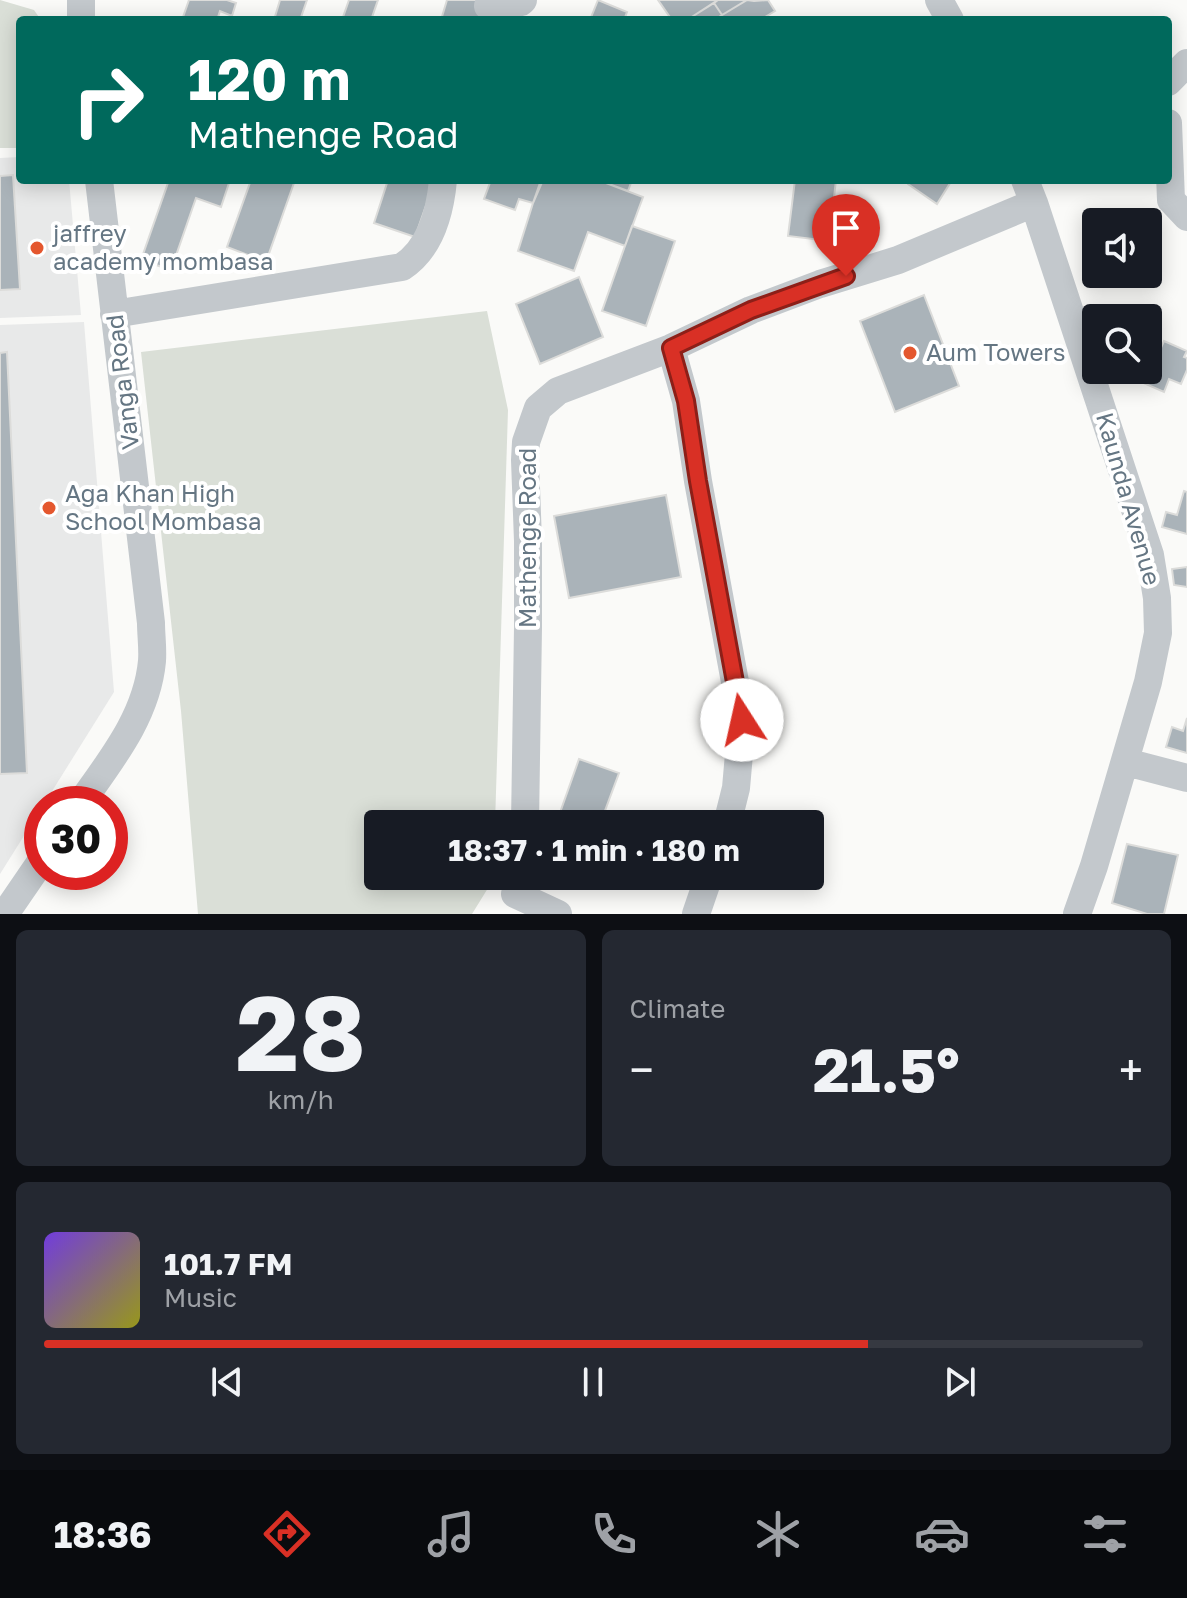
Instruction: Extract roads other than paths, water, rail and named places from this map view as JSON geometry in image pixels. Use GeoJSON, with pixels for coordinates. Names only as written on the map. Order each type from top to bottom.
{"type":"FeatureCollection","features":[{"type":"Feature","properties":{"kind":"street"},"geometry":{"type":"LineString","coordinates":[[487,9],[523,0]]}},
{"type":"Feature","properties":{"kind":"street"},"geometry":{"type":"LineString","coordinates":[[1172,78],[1187,63]]}},
{"type":"Feature","properties":{"kind":"street","name":"Vanga Road"},"geometry":{"type":"LineString","coordinates":[[92,786],[130,732],[144,697],[152,661],[151,623],[99,184]]}},
{"type":"Feature","properties":{"kind":"street"},"geometry":{"type":"LineString","coordinates":[[114,314],[402,267],[416,258],[431,234],[442,199],[443,184]]}},
{"type":"Feature","properties":{"kind":"street"},"geometry":{"type":"LineString","coordinates":[[1170,184],[1171,200],[1187,217]]}},
{"type":"Feature","properties":{"kind":"street","name":"Mathenge Road"},"geometry":{"type":"LineString","coordinates":[[525,810],[528,541],[525,460],[526,442],[538,408],[558,391],[671,348],[751,310],[898,260],[1030,192]]}},
{"type":"Feature","properties":{"kind":"street","name":"Kaunda Avenue"},"geometry":{"type":"LineString","coordinates":[[1030,192],[1150,555],[1157,598],[1158,633],[1148,682],[1077,914]]}},
{"type":"Feature","properties":{"kind":"street"},"geometry":{"type":"LineString","coordinates":[[671,348],[686,401],[742,720],[736,788],[730,810]]}},
{"type":"Feature","properties":{"kind":"street"},"geometry":{"type":"LineString","coordinates":[[1126,762],[1187,778]]}},
{"type":"Feature","properties":{"kind":"street"},"geometry":{"type":"LineString","coordinates":[[5,914],[24,886]]}},
{"type":"Feature","properties":{"kind":"street"},"geometry":{"type":"LineString","coordinates":[[696,914],[704,890]]}},
{"type":"Feature","properties":{"kind":"street"},"geometry":{"type":"LineString","coordinates":[[512,895],[558,914]]}},
{"type":"Feature","properties":{"kind":"place","name":"jaffrey academy mombasa"},"geometry":{"type":"Point","coordinates":[37,248]}},
{"type":"Feature","properties":{"kind":"place","name":"Aum Towers"},"geometry":{"type":"Point","coordinates":[910,353]}},
{"type":"Feature","properties":{"kind":"place","name":"Aga Khan High School Mombasa"},"geometry":{"type":"Point","coordinates":[49,508]}}]}
